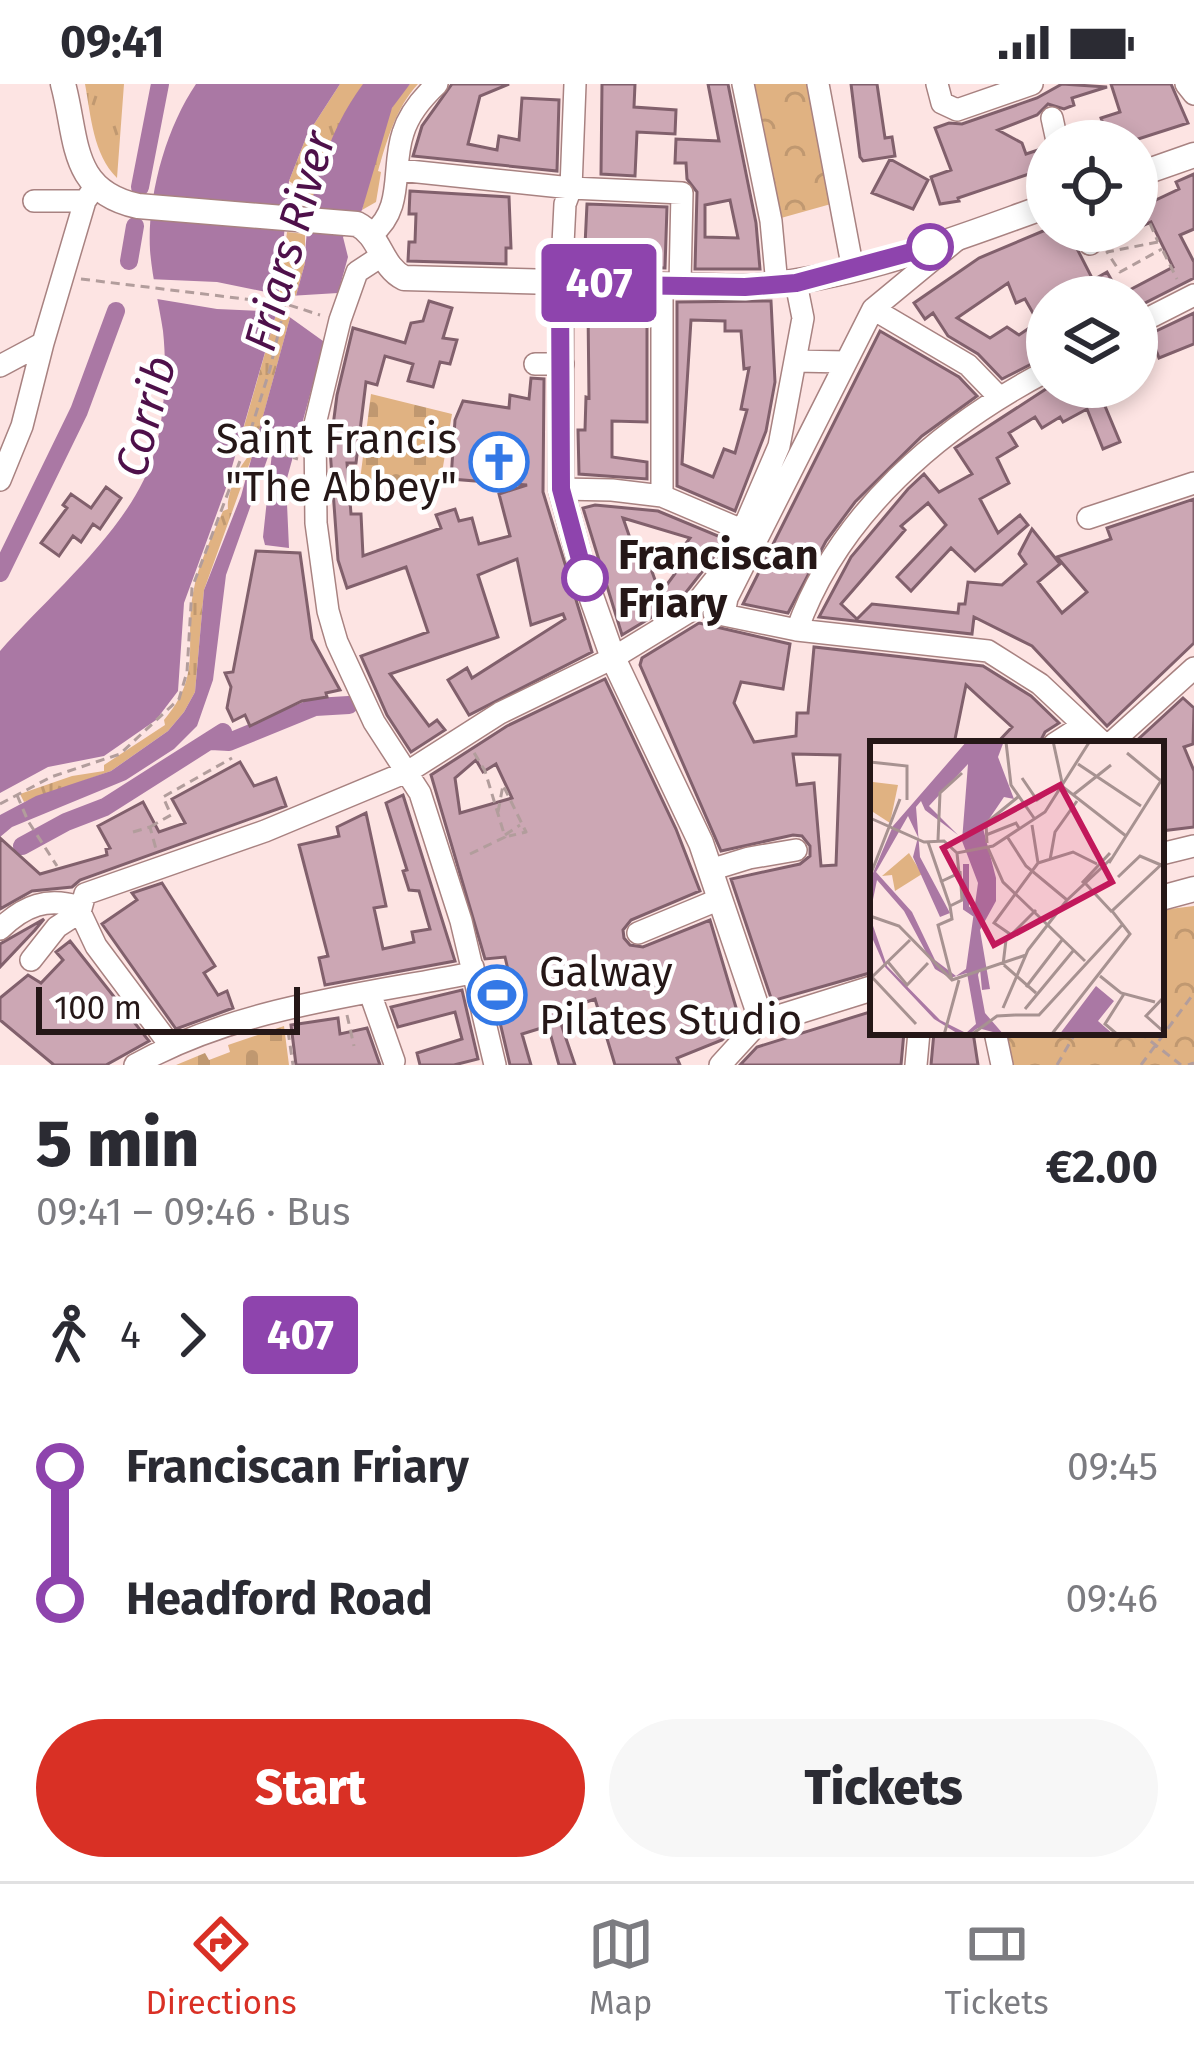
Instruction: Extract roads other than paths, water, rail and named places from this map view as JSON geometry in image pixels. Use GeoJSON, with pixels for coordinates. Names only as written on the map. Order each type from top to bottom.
{"type":"FeatureCollection","features":[{"type":"Feature","properties":{"kind":"main road"},"geometry":{"type":"LineString","coordinates":[[63,84],[90,194],[371,238],[392,271],[404,278],[787,284],[853,270],[1026,214]]}},
{"type":"Feature","properties":{"kind":"main road"},"geometry":{"type":"LineString","coordinates":[[1158,168],[1194,155]]}},
{"type":"Feature","properties":{"kind":"main road"},"geometry":{"type":"LineString","coordinates":[[560,284],[561,489],[585,579],[613,658],[680,796],[763,1018],[774,1019],[870,989]]}},
{"type":"Feature","properties":{"kind":"main road"},"geometry":{"type":"LineString","coordinates":[[1164,897],[1194,893]]}},
{"type":"Feature","properties":{"kind":"street"},"geometry":{"type":"LineString","coordinates":[[437,84],[403,131],[385,223],[371,238],[353,279],[334,341],[315,424],[316,523],[337,642],[374,722],[420,793],[473,967],[495,1065]]}},
{"type":"Feature","properties":{"kind":"street"},"geometry":{"type":"LineString","coordinates":[[560,284],[565,204],[571,188],[575,84]]}},
{"type":"Feature","properties":{"kind":"street"},"geometry":{"type":"LineString","coordinates":[[724,614],[779,446],[802,318],[787,284],[771,221],[743,84]]}},
{"type":"Feature","properties":{"kind":"street"},"geometry":{"type":"LineString","coordinates":[[818,84],[853,270]]}},
{"type":"Feature","properties":{"kind":"street"},"geometry":{"type":"LineString","coordinates":[[937,84],[942,103],[957,110],[1032,84]]}},
{"type":"Feature","properties":{"kind":"street"},"geometry":{"type":"LineString","coordinates":[[1186,84],[1194,94]]}},
{"type":"Feature","properties":{"kind":"street"},"geometry":{"type":"LineString","coordinates":[[399,170],[571,188],[682,193],[671,284],[662,496]]}},
{"type":"Feature","properties":{"kind":"street"},"geometry":{"type":"LineString","coordinates":[[0,480],[22,427],[90,194],[34,201]]}},
{"type":"Feature","properties":{"kind":"street"},"geometry":{"type":"LineString","coordinates":[[31,960],[93,889],[265,831],[409,771],[500,713],[613,658],[690,611],[751,534],[873,309],[959,238]]}},
{"type":"Feature","properties":{"kind":"street"},"geometry":{"type":"LineString","coordinates":[[1158,313],[1190,297]]}},
{"type":"Feature","properties":{"kind":"street"},"geometry":{"type":"LineString","coordinates":[[873,309],[968,365],[1000,398]]}},
{"type":"Feature","properties":{"kind":"street"},"geometry":{"type":"LineString","coordinates":[[0,366],[43,343]]}},
{"type":"Feature","properties":{"kind":"street"},"geometry":{"type":"LineString","coordinates":[[796,361],[846,362]]}},
{"type":"Feature","properties":{"kind":"street"},"geometry":{"type":"LineString","coordinates":[[535,364],[562,364]]}},
{"type":"Feature","properties":{"kind":"street"},"geometry":{"type":"LineString","coordinates":[[797,630],[826,564],[870,504],[918,461],[1026,383]]}},
{"type":"Feature","properties":{"kind":"street"},"geometry":{"type":"LineString","coordinates":[[1088,518],[1194,483]]}},
{"type":"Feature","properties":{"kind":"street"},"geometry":{"type":"LineString","coordinates":[[561,489],[662,496],[751,534]]}},
{"type":"Feature","properties":{"kind":"street"},"geometry":{"type":"LineString","coordinates":[[690,611],[797,630],[988,651],[1040,684],[1103,741]]}},
{"type":"Feature","properties":{"kind":"street"},"geometry":{"type":"LineString","coordinates":[[1110,741],[1194,668]]}},
{"type":"Feature","properties":{"kind":"street"},"geometry":{"type":"LineString","coordinates":[[1059,741],[1082,726]]}},
{"type":"Feature","properties":{"kind":"street"},"geometry":{"type":"LineString","coordinates":[[1164,853],[1194,846]]}},
{"type":"Feature","properties":{"kind":"street"},"geometry":{"type":"LineString","coordinates":[[710,870],[796,850]]}},
{"type":"Feature","properties":{"kind":"street"},"geometry":{"type":"LineString","coordinates":[[638,933],[720,899]]}},
{"type":"Feature","properties":{"kind":"street"},"geometry":{"type":"LineString","coordinates":[[0,928],[27,909],[57,900],[80,909],[96,946],[170,1045]]}},
{"type":"Feature","properties":{"kind":"street"},"geometry":{"type":"LineString","coordinates":[[135,1065],[170,1045],[256,1014],[286,1016],[467,974],[473,967]]}},
{"type":"Feature","properties":{"kind":"street"},"geometry":{"type":"LineString","coordinates":[[370,993],[394,1061]]}},
{"type":"Feature","properties":{"kind":"street"},"geometry":{"type":"LineString","coordinates":[[720,1065],[763,1018]]}},
{"type":"Feature","properties":{"kind":"street"},"geometry":{"type":"LineString","coordinates":[[916,1065],[919,1035]]}},
{"type":"Feature","properties":{"kind":"street"},"geometry":{"type":"LineString","coordinates":[[996,1035],[1002,1065]]}},
{"type":"Feature","properties":{"kind":"waterway"},"geometry":{"type":"LineString","coordinates":[[140,187],[160,84]]}},
{"type":"Feature","properties":{"kind":"waterway"},"geometry":{"type":"LineString","coordinates":[[129,261],[135,226]]}},
{"type":"Feature","properties":{"kind":"waterway"},"geometry":{"type":"LineString","coordinates":[[0,573],[79,411],[116,311]]}},
{"type":"Feature","properties":{"kind":"waterway"},"geometry":{"type":"LineString","coordinates":[[211,741],[229,742],[315,707],[349,705]]}},
{"type":"Feature","properties":{"kind":"waterway","name":"Friars River"},"geometry":{"type":"LineString","coordinates":[[22,846],[105,807],[223,732]]}},
{"type":"Feature","properties":{"kind":"place","name":"Saint Francis \"The Abbey\""},"geometry":{"type":"Point","coordinates":[499,462]}},
{"type":"Feature","properties":{"kind":"place","name":"Franciscan Friary"},"geometry":{"type":"Point","coordinates":[585,578]}},
{"type":"Feature","properties":{"kind":"place","name":"Galway Pilates Studio"},"geometry":{"type":"Point","coordinates":[497,995]}},
{"type":"Feature","properties":{"kind":"water label","name":"Corrib"},"geometry":{"type":"Point","coordinates":[145,416]}}]}
